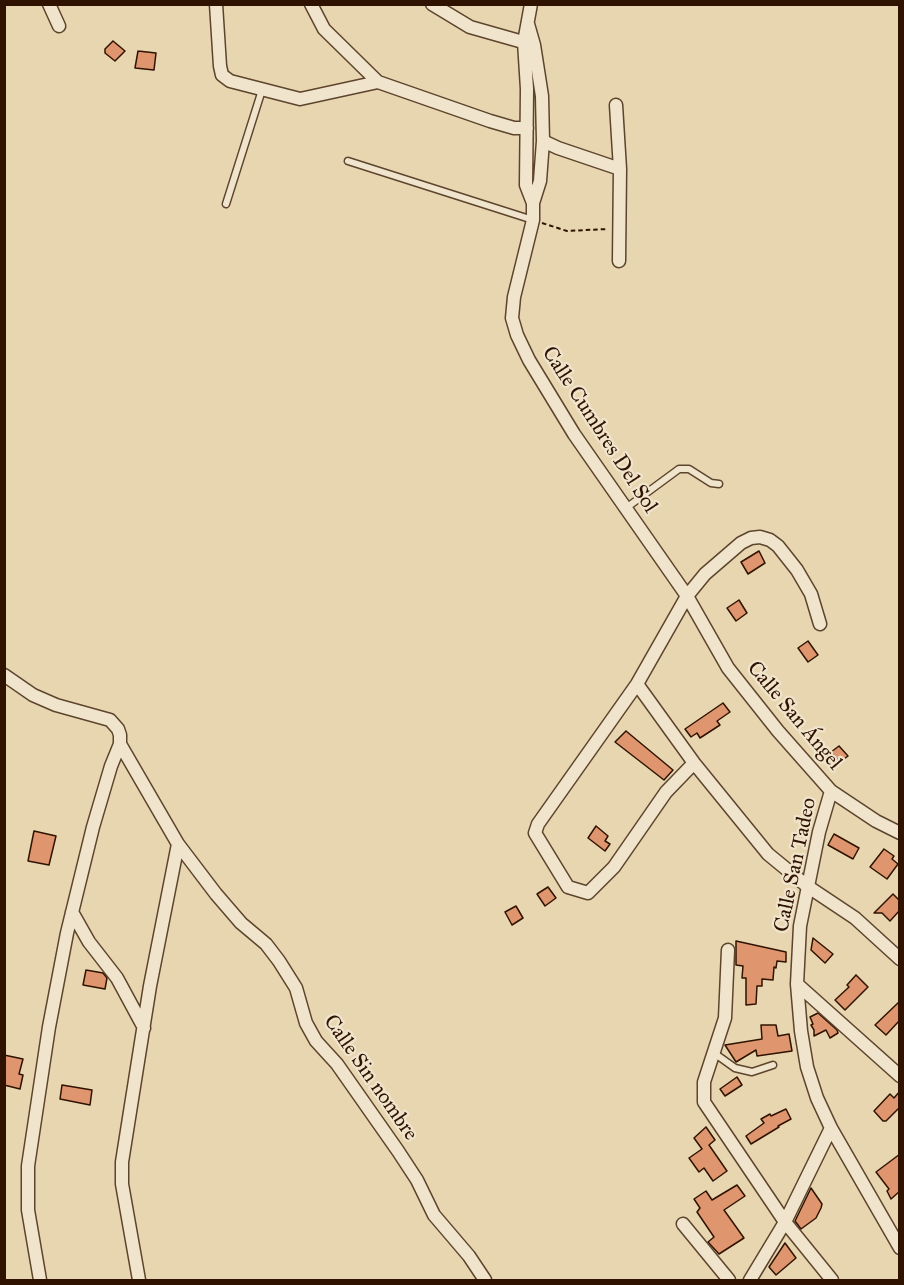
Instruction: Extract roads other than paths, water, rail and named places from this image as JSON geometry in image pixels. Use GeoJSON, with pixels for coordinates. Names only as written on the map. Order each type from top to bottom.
{"type":"FeatureCollection","features":[{"type":"Feature","properties":{"kind":"street"},"geometry":{"type":"LineString","coordinates":[[49,4],[58,26]]}},
{"type":"Feature","properties":{"kind":"street"},"geometry":{"type":"LineString","coordinates":[[216,4],[220,66],[222,75],[230,81],[300,99],[378,82]]}},
{"type":"Feature","properties":{"kind":"street"},"geometry":{"type":"LineString","coordinates":[[311,4],[324,29],[378,82],[490,121],[514,128],[527,128]]}},
{"type":"Feature","properties":{"kind":"street"},"geometry":{"type":"LineString","coordinates":[[432,4],[470,27],[529,43]]}},
{"type":"Feature","properties":{"kind":"street","name":"Calle Cumbres Del Sol"},"geometry":{"type":"LineString","coordinates":[[531,4],[528,24],[526,185],[533,203]]}},
{"type":"Feature","properties":{"kind":"street","name":"Calle Cumbres Del Sol"},"geometry":{"type":"LineString","coordinates":[[529,43],[542,96],[543,141],[540,181],[533,203],[533,220],[514,297],[512,318],[529,360],[574,434],[687,596]]}},
{"type":"Feature","properties":{"kind":"street"},"geometry":{"type":"LineString","coordinates":[[616,105],[620,169],[620,261]]}},
{"type":"Feature","properties":{"kind":"street"},"geometry":{"type":"LineString","coordinates":[[543,141],[620,169]]}},
{"type":"Feature","properties":{"kind":"street"},"geometry":{"type":"LineString","coordinates":[[694,763],[666,792],[614,867],[588,893],[568,887],[535,832],[538,824],[637,684],[687,596],[705,574],[741,543],[760,537],[770,540],[778,546],[797,570],[811,594],[820,624]]}},
{"type":"Feature","properties":{"kind":"street","name":"Calle San Ángel"},"geometry":{"type":"LineString","coordinates":[[687,596],[728,668],[778,731],[831,790],[876,821],[900,833]]}},
{"type":"Feature","properties":{"kind":"street"},"geometry":{"type":"LineString","coordinates":[[4,691],[6,676]]}},
{"type":"Feature","properties":{"kind":"street","name":"Calle Sin nombre"},"geometry":{"type":"LineString","coordinates":[[6,676],[33,695],[48,702],[110,720],[118,729],[120,744],[178,844],[216,894],[242,923],[266,944],[279,961],[296,988],[306,1023],[316,1041],[337,1064],[417,1180],[434,1215],[470,1256],[485,1281]]}},
{"type":"Feature","properties":{"kind":"street"},"geometry":{"type":"LineString","coordinates":[[637,684],[694,763],[768,854],[807,885],[855,918],[900,959]]}},
{"type":"Feature","properties":{"kind":"street"},"geometry":{"type":"LineString","coordinates":[[40,1281],[28,1210],[28,1166],[49,1027],[72,912],[93,827],[111,765],[120,744]]}},
{"type":"Feature","properties":{"kind":"street","name":"Calle San Tadeo"},"geometry":{"type":"LineString","coordinates":[[831,790],[819,832],[800,926],[797,984],[801,1031],[807,1067],[817,1098],[831,1128],[900,1248]]}},
{"type":"Feature","properties":{"kind":"street"},"geometry":{"type":"LineString","coordinates":[[139,1281],[123,1184],[123,1162],[150,986],[178,844]]}},
{"type":"Feature","properties":{"kind":"street"},"geometry":{"type":"LineString","coordinates":[[72,912],[89,942],[117,978],[144,1028]]}},
{"type":"Feature","properties":{"kind":"street"},"geometry":{"type":"LineString","coordinates":[[728,950],[725,1018],[704,1083],[704,1101],[709,1113],[785,1222],[832,1281]]}},
{"type":"Feature","properties":{"kind":"street"},"geometry":{"type":"LineString","coordinates":[[797,984],[900,1076]]}},
{"type":"Feature","properties":{"kind":"street"},"geometry":{"type":"LineString","coordinates":[[750,1281],[785,1222],[831,1128]]}},
{"type":"Feature","properties":{"kind":"street"},"geometry":{"type":"LineString","coordinates":[[683,1224],[729,1281]]}},
{"type":"Feature","properties":{"kind":"lane"},"geometry":{"type":"LineString","coordinates":[[226,204],[262,90]]}},
{"type":"Feature","properties":{"kind":"lane"},"geometry":{"type":"LineString","coordinates":[[348,161],[533,220]]}},
{"type":"Feature","properties":{"kind":"lane"},"geometry":{"type":"LineString","coordinates":[[626,508],[679,469],[689,469],[711,483],[719,484]]}},
{"type":"Feature","properties":{"kind":"lane"},"geometry":{"type":"LineString","coordinates":[[714,1053],[735,1068],[752,1072],[773,1065]]}}]}
